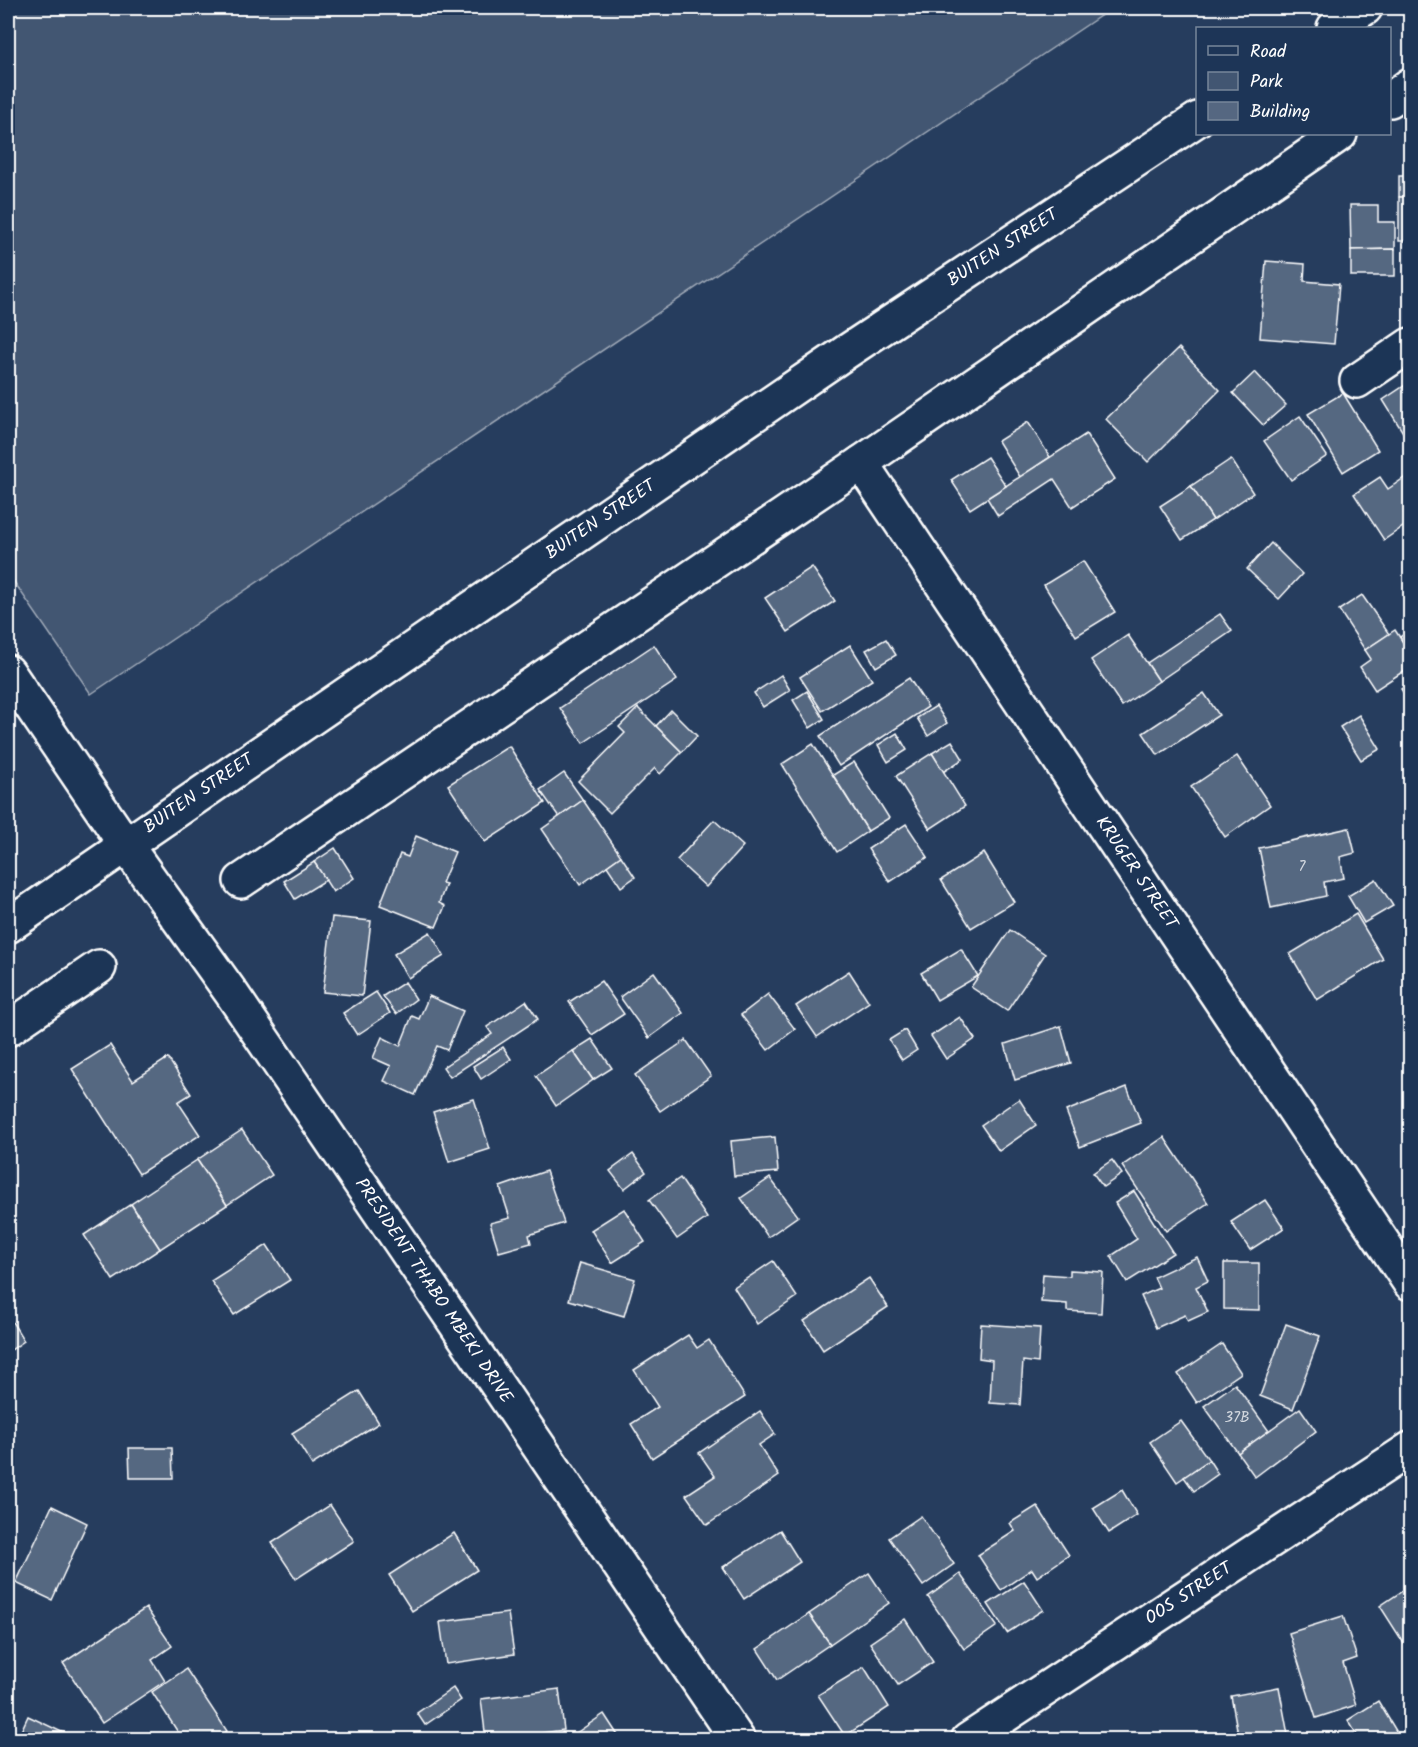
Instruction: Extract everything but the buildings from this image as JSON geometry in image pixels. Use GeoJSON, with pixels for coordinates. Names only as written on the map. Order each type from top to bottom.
{"type":"FeatureCollection","features":[{"type":"Feature","properties":{"kind":"street"},"geometry":{"type":"LineString","coordinates":[[1336,27],[1365,8]]}},
{"type":"Feature","properties":{"kind":"street"},"geometry":{"type":"LineString","coordinates":[[1391,99],[1410,85]]}},
{"type":"Feature","properties":{"kind":"street","name":"BUITEN STREET"},"geometry":{"type":"LineString","coordinates":[[8,926],[846,352],[1196,120]]}},
{"type":"Feature","properties":{"kind":"street"},"geometry":{"type":"LineString","coordinates":[[241,881],[861,463],[1339,135]]}},
{"type":"Feature","properties":{"kind":"street"},"geometry":{"type":"LineString","coordinates":[[1357,381],[1410,345]]}},
{"type":"Feature","properties":{"kind":"street","name":"KRUGER STREET"},"geometry":{"type":"LineString","coordinates":[[861,463],[1410,1283]]}},
{"type":"Feature","properties":{"kind":"street","name":"PRESIDENT THABO MBEKI DRIVE"},"geometry":{"type":"LineString","coordinates":[[8,672],[125,844],[232,994],[738,1740]]}},
{"type":"Feature","properties":{"kind":"street"},"geometry":{"type":"LineString","coordinates":[[8,1029],[99,967]]}},
{"type":"Feature","properties":{"kind":"street","name":"OOS STREET"},"geometry":{"type":"LineString","coordinates":[[968,1740],[1410,1449]]}},
{"type":"Feature","properties":{"kind":"green space"},"geometry":{"type":"Polygon","coordinates":[[[8,8],[1112,8],[91,694],[8,573],[8,8]]]}}]}
